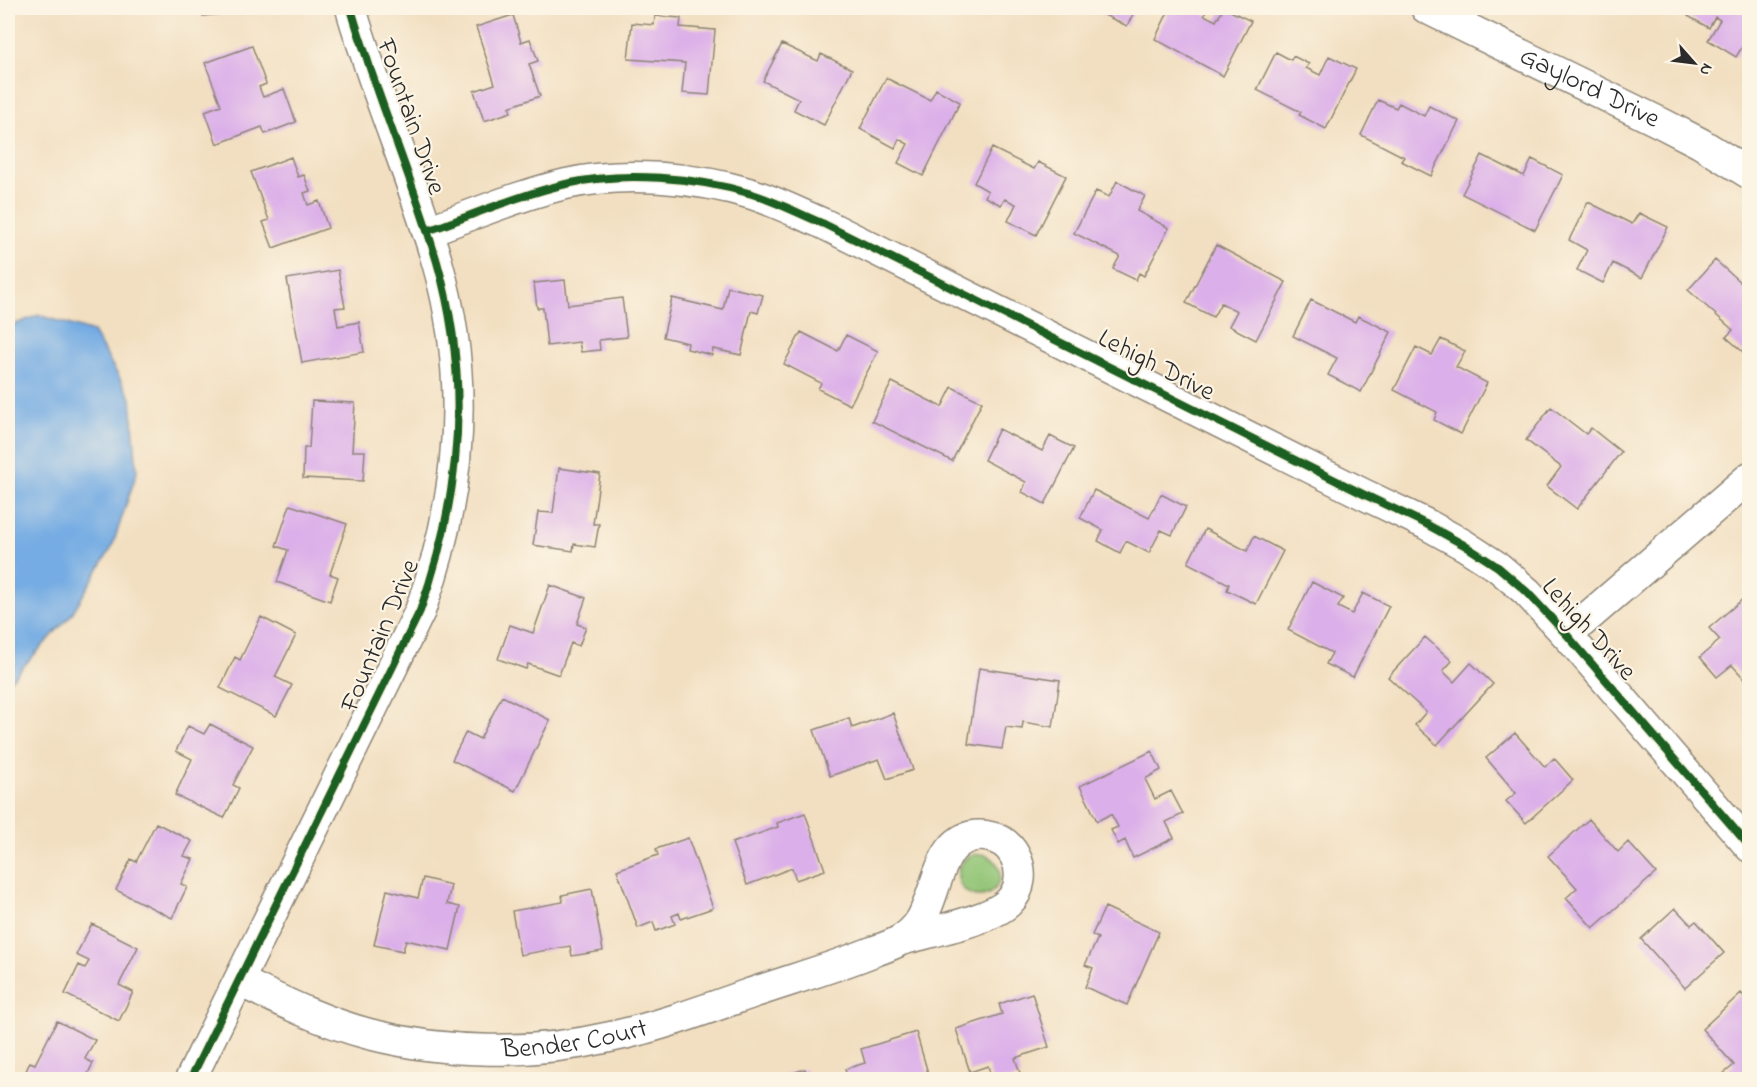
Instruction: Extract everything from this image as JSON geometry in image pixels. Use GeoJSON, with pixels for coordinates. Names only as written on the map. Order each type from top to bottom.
{"type":"FeatureCollection","features":[{"type":"Feature","properties":{"kind":"street","name":"Fountain Drive"},"geometry":{"type":"LineString","coordinates":[[190,1080],[408,639],[427,593],[441,548],[455,472],[458,391],[444,291],[427,231],[351,8]]}},
{"type":"Feature","properties":{"kind":"street","name":"Gaylord Drive"},"geometry":{"type":"LineString","coordinates":[[1426,8],[1700,143],[1749,174]]}},
{"type":"Feature","properties":{"kind":"street","name":"Lehigh Drive"},"geometry":{"type":"LineString","coordinates":[[427,231],[530,194],[568,184],[605,179],[643,177],[716,185],[752,194],[787,208],[1436,529],[1498,567],[1527,592],[1567,635],[1749,847]]}},
{"type":"Feature","properties":{"kind":"street"},"geometry":{"type":"LineString","coordinates":[[1567,635],[1749,477]]}},
{"type":"Feature","properties":{"kind":"street","name":"Bender Court"},"geometry":{"type":"LineString","coordinates":[[239,981],[297,1008],[368,1034],[418,1044],[456,1048],[522,1049],[553,1047],[610,1037],[679,1018],[905,939]]}},
{"type":"Feature","properties":{"kind":"green space"},"geometry":{"type":"Polygon","coordinates":[[[979,854],[994,860],[1000,875],[994,890],[979,896],[964,890],[958,875],[964,860],[979,854]]]}},
{"type":"Feature","properties":{"kind":"water"},"geometry":{"type":"Polygon","coordinates":[[[39,315],[93,332],[131,398],[137,472],[112,547],[71,615],[8,683],[8,327],[39,315]]]}},
{"type":"Feature","properties":{"kind":"building"},"geometry":{"type":"Polygon","coordinates":[[[202,8],[242,8],[242,12],[203,16],[202,8]]]}},
{"type":"Feature","properties":{"kind":"building"},"geometry":{"type":"Polygon","coordinates":[[[1101,8],[1136,8],[1127,26],[1098,12],[1101,8]]]}},
{"type":"Feature","properties":{"kind":"building"},"geometry":{"type":"Polygon","coordinates":[[[1170,8],[1202,8],[1207,10],[1204,15],[1216,21],[1224,8],[1251,21],[1223,76],[1155,39],[1170,8]]]}},
{"type":"Feature","properties":{"kind":"building"},"geometry":{"type":"Polygon","coordinates":[[[1693,8],[1750,8],[1750,34],[1736,57],[1708,40],[1720,20],[1715,17],[1709,28],[1688,16],[1693,8]]]}},
{"type":"Feature","properties":{"kind":"building"},"geometry":{"type":"Polygon","coordinates":[[[513,15],[521,42],[530,39],[538,61],[529,64],[540,96],[509,107],[511,112],[484,121],[474,91],[495,84],[476,27],[513,15]]]}},
{"type":"Feature","properties":{"kind":"building"},"geometry":{"type":"Polygon","coordinates":[[[655,16],[681,18],[680,27],[715,30],[709,95],[682,93],[685,63],[628,59],[632,23],[654,25],[655,16]]]}},
{"type":"Feature","properties":{"kind":"building"},"geometry":{"type":"Polygon","coordinates":[[[782,44],[818,61],[821,54],[852,69],[824,125],[794,110],[799,99],[763,81],[782,44]]]}},
{"type":"Feature","properties":{"kind":"building"},"geometry":{"type":"Polygon","coordinates":[[[252,46],[266,84],[259,87],[263,97],[284,89],[296,122],[265,134],[262,127],[217,144],[205,111],[221,105],[205,63],[252,46]]]}},
{"type":"Feature","properties":{"kind":"building"},"geometry":{"type":"Polygon","coordinates":[[[1276,52],[1291,60],[1293,56],[1309,64],[1306,68],[1320,75],[1329,56],[1356,69],[1326,129],[1299,115],[1301,112],[1257,90],[1276,52]]]}},
{"type":"Feature","properties":{"kind":"building"},"geometry":{"type":"Polygon","coordinates":[[[886,78],[930,100],[936,89],[960,102],[923,176],[898,163],[908,144],[899,139],[895,148],[860,129],[886,78]]]}},
{"type":"Feature","properties":{"kind":"building"},"geometry":{"type":"Polygon","coordinates":[[[1378,100],[1396,108],[1399,103],[1424,116],[1429,106],[1459,121],[1431,176],[1401,161],[1404,157],[1361,135],[1378,100]]]}},
{"type":"Feature","properties":{"kind":"building"},"geometry":{"type":"Polygon","coordinates":[[[992,148],[1034,169],[1038,162],[1066,176],[1036,235],[1008,221],[1016,204],[1005,199],[1001,205],[985,197],[988,191],[974,183],[992,148]]]}},
{"type":"Feature","properties":{"kind":"building"},"geometry":{"type":"Polygon","coordinates":[[[1482,155],[1524,176],[1532,159],[1563,175],[1535,230],[1462,194],[1482,155]]]}},
{"type":"Feature","properties":{"kind":"building"},"geometry":{"type":"Polygon","coordinates":[[[291,157],[298,177],[304,175],[310,191],[304,193],[308,205],[319,201],[328,228],[273,248],[263,222],[269,220],[251,172],[291,157]]]}},
{"type":"Feature","properties":{"kind":"building"},"geometry":{"type":"Polygon","coordinates":[[[1117,181],[1145,196],[1137,211],[1169,228],[1144,276],[1139,273],[1136,280],[1113,269],[1120,256],[1074,233],[1096,191],[1109,197],[1117,181]]]}},
{"type":"Feature","properties":{"kind":"building"},"geometry":{"type":"Polygon","coordinates":[[[1588,202],[1632,224],[1639,213],[1668,227],[1642,278],[1613,263],[1603,283],[1577,270],[1587,250],[1569,240],[1588,202]]]}},
{"type":"Feature","properties":{"kind":"building"},"geometry":{"type":"Polygon","coordinates":[[[1216,245],[1286,282],[1256,340],[1229,326],[1237,311],[1221,303],[1213,317],[1186,303],[1216,245]]]}},
{"type":"Feature","properties":{"kind":"building"},"geometry":{"type":"Polygon","coordinates":[[[1715,260],[1750,291],[1750,358],[1726,337],[1733,330],[1688,290],[1715,260]]]}},
{"type":"Feature","properties":{"kind":"building"},"geometry":{"type":"Polygon","coordinates":[[[338,270],[345,307],[335,308],[338,326],[359,322],[364,352],[302,363],[287,279],[338,270]]]}},
{"type":"Feature","properties":{"kind":"building"},"geometry":{"type":"Polygon","coordinates":[[[565,280],[568,305],[622,298],[627,337],[599,340],[600,350],[581,352],[579,342],[547,346],[543,308],[537,308],[534,283],[565,280]]]}},
{"type":"Feature","properties":{"kind":"building"},"geometry":{"type":"Polygon","coordinates":[[[728,287],[763,295],[758,313],[751,311],[741,355],[713,349],[712,355],[687,349],[688,343],[663,337],[672,298],[723,310],[728,287]]]}},
{"type":"Feature","properties":{"kind":"building"},"geometry":{"type":"Polygon","coordinates":[[[1311,300],[1355,322],[1358,316],[1391,332],[1361,392],[1328,375],[1337,358],[1293,336],[1311,300]]]}},
{"type":"Feature","properties":{"kind":"building"},"geometry":{"type":"Polygon","coordinates":[[[801,332],[838,351],[846,335],[878,351],[850,405],[818,389],[821,383],[784,364],[801,332]]]}},
{"type":"Feature","properties":{"kind":"building"},"geometry":{"type":"Polygon","coordinates":[[[1441,339],[1465,351],[1456,367],[1487,383],[1461,434],[1434,420],[1437,412],[1394,390],[1416,347],[1432,355],[1441,339]]]}},
{"type":"Feature","properties":{"kind":"building"},"geometry":{"type":"Polygon","coordinates":[[[892,382],[942,407],[952,387],[982,402],[952,461],[872,421],[892,382]]]}},
{"type":"Feature","properties":{"kind":"building"},"geometry":{"type":"Polygon","coordinates":[[[312,401],[355,403],[352,451],[365,451],[363,481],[303,478],[304,448],[309,448],[312,401]]]}},
{"type":"Feature","properties":{"kind":"building"},"geometry":{"type":"Polygon","coordinates":[[[1551,407],[1586,434],[1591,428],[1621,452],[1577,509],[1547,486],[1561,467],[1526,440],[1551,407]]]}},
{"type":"Feature","properties":{"kind":"building"},"geometry":{"type":"Polygon","coordinates":[[[999,429],[1042,451],[1050,436],[1074,448],[1045,504],[1022,492],[1026,482],[984,460],[999,429]]]}},
{"type":"Feature","properties":{"kind":"building"},"geometry":{"type":"Polygon","coordinates":[[[559,468],[600,474],[593,524],[599,524],[595,547],[574,544],[573,551],[533,545],[538,512],[553,513],[559,468]]]}},
{"type":"Feature","properties":{"kind":"building"},"geometry":{"type":"Polygon","coordinates":[[[1094,490],[1149,518],[1161,494],[1186,507],[1172,535],[1161,530],[1149,553],[1126,541],[1120,553],[1098,541],[1103,530],[1080,518],[1094,490]]]}},
{"type":"Feature","properties":{"kind":"building"},"geometry":{"type":"Polygon","coordinates":[[[290,505],[347,524],[330,574],[338,577],[330,601],[277,582],[288,550],[276,546],[290,505]]]}},
{"type":"Feature","properties":{"kind":"building"},"geometry":{"type":"Polygon","coordinates":[[[1205,529],[1247,551],[1254,536],[1283,551],[1256,604],[1227,590],[1229,584],[1188,563],[1205,529]]]}},
{"type":"Feature","properties":{"kind":"building"},"geometry":{"type":"Polygon","coordinates":[[[1312,582],[1343,598],[1338,607],[1352,614],[1363,593],[1389,606],[1353,677],[1326,664],[1332,653],[1288,630],[1312,582]]]}},
{"type":"Feature","properties":{"kind":"building"},"geometry":{"type":"Polygon","coordinates":[[[550,585],[586,598],[577,624],[586,627],[579,646],[571,643],[559,675],[528,664],[526,669],[498,659],[510,625],[533,633],[550,585]]]}},
{"type":"Feature","properties":{"kind":"building"},"geometry":{"type":"Polygon","coordinates":[[[1744,598],[1750,604],[1750,685],[1732,665],[1717,677],[1700,657],[1720,640],[1709,628],[1744,598]]]}},
{"type":"Feature","properties":{"kind":"building"},"geometry":{"type":"Polygon","coordinates":[[[261,617],[296,635],[275,677],[292,685],[276,716],[220,688],[235,657],[240,660],[261,617]]]}},
{"type":"Feature","properties":{"kind":"building"},"geometry":{"type":"Polygon","coordinates":[[[1425,637],[1452,661],[1443,671],[1454,682],[1471,663],[1493,684],[1437,745],[1415,725],[1426,712],[1388,677],[1425,637]]]}},
{"type":"Feature","properties":{"kind":"building"},"geometry":{"type":"Polygon","coordinates":[[[979,668],[1060,680],[1053,727],[1023,722],[1022,729],[1006,727],[1002,749],[968,744],[979,668]]]}},
{"type":"Feature","properties":{"kind":"building"},"geometry":{"type":"Polygon","coordinates":[[[502,696],[550,720],[515,791],[452,760],[466,732],[480,739],[502,696]]]}},
{"type":"Feature","properties":{"kind":"building"},"geometry":{"type":"Polygon","coordinates":[[[893,713],[913,770],[887,779],[879,759],[830,776],[814,730],[849,718],[852,728],[893,713]]]}},
{"type":"Feature","properties":{"kind":"building"},"geometry":{"type":"Polygon","coordinates":[[[210,724],[253,746],[233,785],[239,788],[224,818],[175,795],[192,759],[176,751],[188,726],[204,734],[210,724]]]}},
{"type":"Feature","properties":{"kind":"building"},"geometry":{"type":"Polygon","coordinates":[[[1515,733],[1545,767],[1554,758],[1573,780],[1526,823],[1506,801],[1516,793],[1486,758],[1515,733]]]}},
{"type":"Feature","properties":{"kind":"building"},"geometry":{"type":"Polygon","coordinates":[[[1152,751],[1161,770],[1145,779],[1155,799],[1171,791],[1183,814],[1166,822],[1174,838],[1133,858],[1125,840],[1118,844],[1111,830],[1118,827],[1111,814],[1097,821],[1080,786],[1152,751]]]}},
{"type":"Feature","properties":{"kind":"building"},"geometry":{"type":"Polygon","coordinates":[[[805,813],[825,870],[796,880],[792,868],[747,885],[732,843],[778,827],[777,823],[805,813]]]}},
{"type":"Feature","properties":{"kind":"building"},"geometry":{"type":"Polygon","coordinates":[[[1589,819],[1618,852],[1628,842],[1656,873],[1593,928],[1566,898],[1577,888],[1548,856],[1589,819]]]}},
{"type":"Feature","properties":{"kind":"building"},"geometry":{"type":"Polygon","coordinates":[[[156,823],[192,841],[184,856],[193,859],[181,884],[187,887],[172,918],[116,890],[131,859],[136,862],[156,823]]]}},
{"type":"Feature","properties":{"kind":"building"},"geometry":{"type":"Polygon","coordinates":[[[688,838],[713,908],[681,919],[679,913],[672,916],[675,924],[656,931],[653,922],[638,928],[617,870],[658,855],[656,849],[688,838]]]}},
{"type":"Feature","properties":{"kind":"building"},"geometry":{"type":"Polygon","coordinates":[[[423,878],[451,885],[447,904],[460,907],[450,950],[406,940],[403,951],[374,945],[387,890],[418,898],[423,878]]]}},
{"type":"Feature","properties":{"kind":"building"},"geometry":{"type":"Polygon","coordinates":[[[592,889],[603,951],[572,956],[570,946],[520,955],[512,911],[563,902],[562,895],[592,889]]]}},
{"type":"Feature","properties":{"kind":"building"},"geometry":{"type":"Polygon","coordinates":[[[1105,907],[1159,932],[1127,1005],[1085,987],[1093,968],[1085,965],[1098,938],[1092,935],[1105,907]]]}},
{"type":"Feature","properties":{"kind":"building"},"geometry":{"type":"Polygon","coordinates":[[[1675,908],[1691,925],[1696,921],[1724,953],[1685,988],[1641,939],[1675,908]]]}},
{"type":"Feature","properties":{"kind":"building"},"geometry":{"type":"Polygon","coordinates":[[[92,924],[138,947],[119,985],[133,992],[119,1021],[65,994],[79,965],[85,968],[89,961],[76,955],[92,924]]]}},
{"type":"Feature","properties":{"kind":"building"},"geometry":{"type":"Polygon","coordinates":[[[1032,993],[1049,1047],[1015,1058],[1021,1076],[1011,1080],[992,1080],[988,1066],[970,1072],[956,1029],[1002,1014],[999,1004],[1032,993]]]}},
{"type":"Feature","properties":{"kind":"building"},"geometry":{"type":"Polygon","coordinates":[[[1741,993],[1750,1003],[1750,1080],[1726,1080],[1722,1075],[1734,1065],[1702,1029],[1741,993]]]}},
{"type":"Feature","properties":{"kind":"building"},"geometry":{"type":"Polygon","coordinates":[[[57,1021],[95,1040],[85,1059],[93,1063],[85,1080],[22,1080],[30,1062],[35,1064],[57,1021]]]}},
{"type":"Feature","properties":{"kind":"building"},"geometry":{"type":"Polygon","coordinates":[[[916,1032],[930,1080],[848,1080],[845,1069],[865,1063],[861,1049],[916,1032]]]}},
{"type":"Feature","properties":{"kind":"building"},"geometry":{"type":"Polygon","coordinates":[[[805,1069],[808,1080],[773,1080],[773,1079],[805,1069]]]}},
{"type":"Feature","properties":{"kind":"cycle path"},"geometry":{"type":"LineString","coordinates":[[190,1080],[420,611],[445,525],[452,481],[457,438],[457,394],[448,306],[430,238],[351,8]]}},
{"type":"Feature","properties":{"kind":"cycle path"},"geometry":{"type":"LineString","coordinates":[[427,231],[513,199],[566,184],[635,177],[684,180],[730,188],[752,194],[824,224],[1426,524],[1498,567],[1527,592],[1567,635],[1750,847]]}}]}
